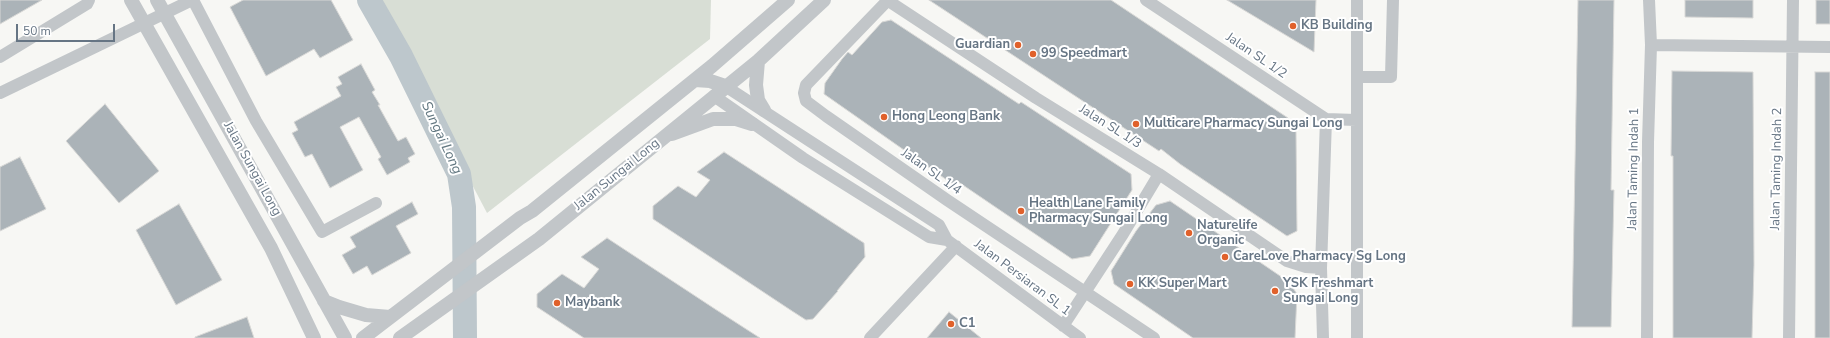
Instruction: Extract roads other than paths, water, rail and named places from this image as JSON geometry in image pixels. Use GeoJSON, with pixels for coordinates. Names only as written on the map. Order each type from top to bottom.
{"type":"FeatureCollection","features":[{"type":"Feature","properties":{"kind":"street"},"geometry":{"type":"LineString","coordinates":[[0,57],[87,4],[89,0]]}},
{"type":"Feature","properties":{"kind":"street","name":"Jalan Sungai Long"},"geometry":{"type":"LineString","coordinates":[[131,0],[271,248],[314,338]]}},
{"type":"Feature","properties":{"kind":"street","name":"Jalan Sungai Long"},"geometry":{"type":"LineString","coordinates":[[158,0],[345,338]]}},
{"type":"Feature","properties":{"kind":"street"},"geometry":{"type":"LineString","coordinates":[[0,93],[192,0],[256,121],[322,232],[376,203]]}},
{"type":"Feature","properties":{"kind":"street","name":"Jalan Sungai Long"},"geometry":{"type":"LineString","coordinates":[[363,338],[504,230],[532,211],[712,66],[788,0]]}},
{"type":"Feature","properties":{"kind":"street","name":"Jalan Sungai Long"},"geometry":{"type":"LineString","coordinates":[[405,336],[539,239],[661,138],[758,61],[824,0]]}},
{"type":"Feature","properties":{"kind":"street","name":"Jalan SL 1/3"},"geometry":{"type":"LineString","coordinates":[[887,0],[1036,98],[1159,174],[1287,261],[1306,267],[1321,268]]}},
{"type":"Feature","properties":{"kind":"street","name":"Jalan SL 1/4"},"geometry":{"type":"LineString","coordinates":[[887,0],[806,85],[804,93],[806,100],[826,116],[947,200],[1154,338]]}},
{"type":"Feature","properties":{"kind":"street","name":"Jalan SL 1/2"},"geometry":{"type":"LineString","coordinates":[[1146,0],[1326,119]]}},
{"type":"Feature","properties":{"kind":"street"},"geometry":{"type":"LineString","coordinates":[[1357,0],[1357,338]]}},
{"type":"Feature","properties":{"kind":"street"},"geometry":{"type":"LineString","coordinates":[[1357,77],[1391,77],[1392,0]]}},
{"type":"Feature","properties":{"kind":"street","name":"Jalan Taming Indah 1"},"geometry":{"type":"LineString","coordinates":[[1647,338],[1648,142],[1651,45],[1649,0]]}},
{"type":"Feature","properties":{"kind":"street","name":"Jalan Taming Indah 2"},"geometry":{"type":"LineString","coordinates":[[1789,338],[1793,0]]}},
{"type":"Feature","properties":{"kind":"street"},"geometry":{"type":"LineString","coordinates":[[1651,45],[1792,48],[1830,47]]}},
{"type":"Feature","properties":{"kind":"street"},"geometry":{"type":"LineString","coordinates":[[758,61],[756,85],[758,100],[764,110]]}},
{"type":"Feature","properties":{"kind":"street"},"geometry":{"type":"LineString","coordinates":[[712,66],[710,81],[714,96],[738,112],[752,124],[803,158],[929,237],[951,243]]}},
{"type":"Feature","properties":{"kind":"street"},"geometry":{"type":"LineString","coordinates":[[695,80],[710,81],[725,86],[764,110],[812,144],[939,225],[951,243]]}},
{"type":"Feature","properties":{"kind":"street"},"geometry":{"type":"LineString","coordinates":[[661,138],[712,119],[736,119],[752,124]]}},
{"type":"Feature","properties":{"kind":"street"},"geometry":{"type":"LineString","coordinates":[[1323,338],[1321,268],[1326,119],[1356,120]]}},
{"type":"Feature","properties":{"kind":"street"},"geometry":{"type":"LineString","coordinates":[[1063,326],[1123,234],[1159,174]]}},
{"type":"Feature","properties":{"kind":"street"},"geometry":{"type":"LineString","coordinates":[[870,338],[951,243]]}},
{"type":"Feature","properties":{"kind":"street","name":"Jalan Persiaran SL 1"},"geometry":{"type":"LineString","coordinates":[[951,243],[1080,338]]}},
{"type":"Feature","properties":{"kind":"street"},"geometry":{"type":"LineString","coordinates":[[324,301],[338,307],[366,315],[390,317]]}},
{"type":"Feature","properties":{"kind":"waterway","name":"Sungai Long"},"geometry":{"type":"LineString","coordinates":[[369,0],[401,56],[459,174],[464,207],[465,338]]}},
{"type":"Feature","properties":{"kind":"place","name":"KB Building"},"geometry":{"type":"Point","coordinates":[1293,26]}},
{"type":"Feature","properties":{"kind":"place","name":"Guardian"},"geometry":{"type":"Point","coordinates":[1018,45]}},
{"type":"Feature","properties":{"kind":"place","name":"99 Speedmart"},"geometry":{"type":"Point","coordinates":[1033,54]}},
{"type":"Feature","properties":{"kind":"place","name":"Hong Leong Bank"},"geometry":{"type":"Point","coordinates":[884,117]}},
{"type":"Feature","properties":{"kind":"place","name":"Multicare Pharmacy Sungai Long"},"geometry":{"type":"Point","coordinates":[1136,124]}},
{"type":"Feature","properties":{"kind":"place","name":"Health Lane Family Pharmacy Sungai Long"},"geometry":{"type":"Point","coordinates":[1021,211]}},
{"type":"Feature","properties":{"kind":"place","name":"Naturelife Organic"},"geometry":{"type":"Point","coordinates":[1189,233]}},
{"type":"Feature","properties":{"kind":"place","name":"CareLove Pharmacy Sg Long"},"geometry":{"type":"Point","coordinates":[1225,257]}},
{"type":"Feature","properties":{"kind":"place","name":"KK Super Mart"},"geometry":{"type":"Point","coordinates":[1130,284]}},
{"type":"Feature","properties":{"kind":"place","name":"YSK Freshmart Sungai Long"},"geometry":{"type":"Point","coordinates":[1275,291]}},
{"type":"Feature","properties":{"kind":"place","name":"Maybank"},"geometry":{"type":"Point","coordinates":[557,303]}},
{"type":"Feature","properties":{"kind":"place","name":"C1"},"geometry":{"type":"Point","coordinates":[951,324]}}]}
